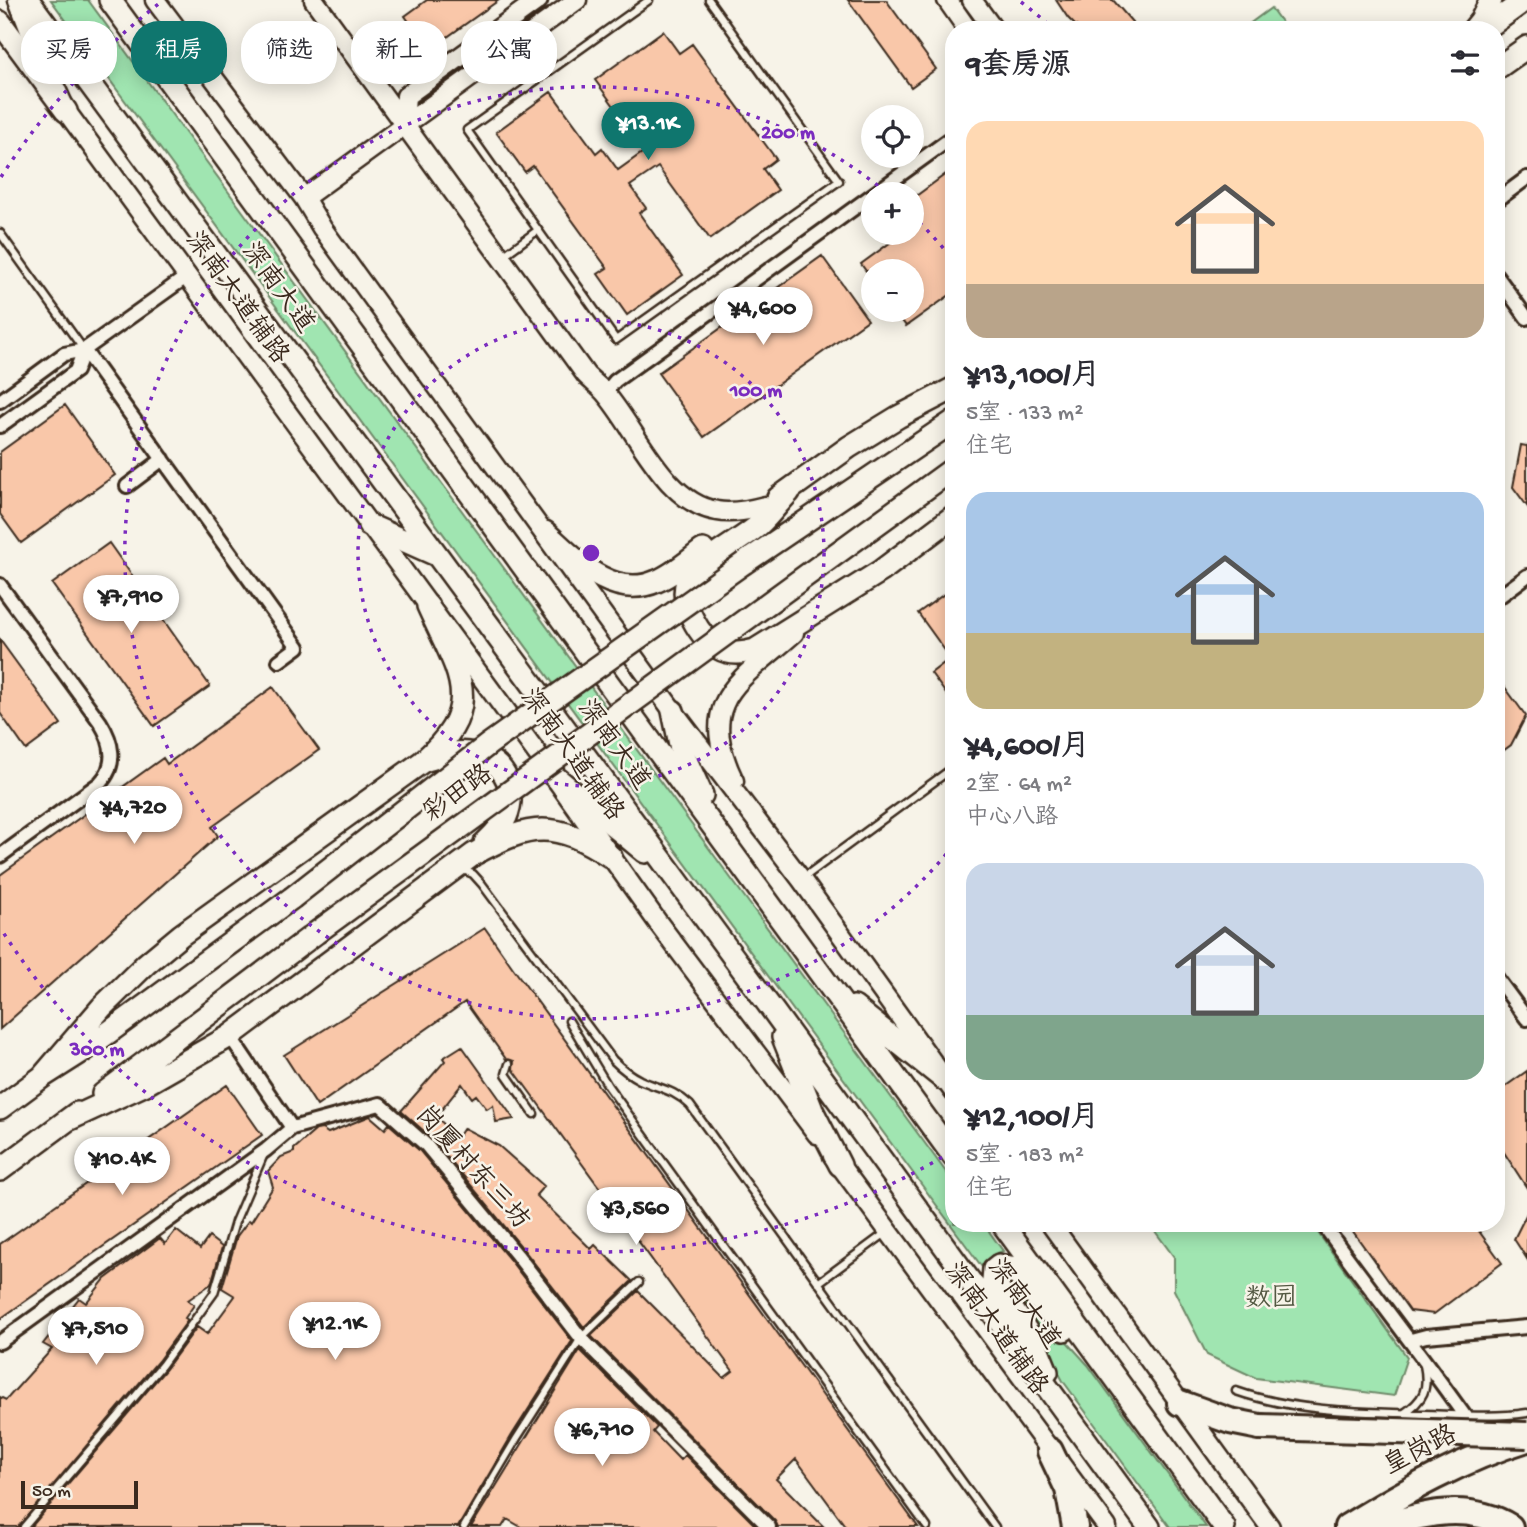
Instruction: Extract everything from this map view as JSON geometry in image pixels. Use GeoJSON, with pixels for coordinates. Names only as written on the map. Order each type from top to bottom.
{"type":"FeatureCollection","features":[{"type":"Feature","properties":{"kind":"highway"},"geometry":{"type":"LineString","coordinates":[[1181,1403],[1230,1421],[1260,1427],[1527,1437]]}},
{"type":"Feature","properties":{"kind":"highway","name":"皇岗路"},"geometry":{"type":"LineString","coordinates":[[1347,1527],[1440,1474],[1527,1437]]}},
{"type":"Feature","properties":{"kind":"highway"},"geometry":{"type":"LineString","coordinates":[[1050,1451],[1068,1489],[1075,1527]]}},
{"type":"Feature","properties":{"kind":"highway"},"geometry":{"type":"LineString","coordinates":[[1381,1527],[1423,1515],[1454,1512],[1470,1513],[1505,1524]]}},
{"type":"Feature","properties":{"kind":"main road","name":"深南大道辅路"},"geometry":{"type":"LineString","coordinates":[[18,0],[66,111],[611,857],[1107,1527]]}},
{"type":"Feature","properties":{"kind":"main road","name":"深南大道"},"geometry":{"type":"LineString","coordinates":[[27,0],[774,1012],[1149,1527]]}},
{"type":"Feature","properties":{"kind":"main road","name":"深南大道"},"geometry":{"type":"LineString","coordinates":[[110,0],[945,1145]]}},
{"type":"Feature","properties":{"kind":"main road"},"geometry":{"type":"LineString","coordinates":[[155,0],[304,198],[322,228],[673,711],[801,879],[945,1080]]}},
{"type":"Feature","properties":{"kind":"main road"},"geometry":{"type":"LineString","coordinates":[[314,0],[586,375],[605,393],[651,458],[682,494],[695,504],[718,512],[765,506]]}},
{"type":"Feature","properties":{"kind":"main road"},"geometry":{"type":"LineString","coordinates":[[404,125],[406,96],[538,0]]}},
{"type":"Feature","properties":{"kind":"main road"},"geometry":{"type":"LineString","coordinates":[[304,198],[577,0]]}},
{"type":"Feature","properties":{"kind":"main road"},"geometry":{"type":"LineString","coordinates":[[947,0],[962,21]]}},
{"type":"Feature","properties":{"kind":"main road"},"geometry":{"type":"LineString","coordinates":[[972,0],[987,21]]}},
{"type":"Feature","properties":{"kind":"main road"},"geometry":{"type":"LineString","coordinates":[[1480,21],[1490,0]]}},
{"type":"Feature","properties":{"kind":"main road"},"geometry":{"type":"LineString","coordinates":[[1496,21],[1525,0]]}},
{"type":"Feature","properties":{"kind":"main road"},"geometry":{"type":"LineString","coordinates":[[0,22],[66,111]]}},
{"type":"Feature","properties":{"kind":"main road"},"geometry":{"type":"LineString","coordinates":[[1505,64],[1527,47]]}},
{"type":"Feature","properties":{"kind":"main road"},"geometry":{"type":"LineString","coordinates":[[1505,69],[1527,64]]}},
{"type":"Feature","properties":{"kind":"main road"},"geometry":{"type":"LineString","coordinates":[[545,532],[598,577],[640,586],[656,582],[789,492],[849,447],[945,393]]}},
{"type":"Feature","properties":{"kind":"main road","name":"彩田路"},"geometry":{"type":"LineString","coordinates":[[0,1108],[86,1049],[292,898],[500,736],[744,562],[945,427]]}},
{"type":"Feature","properties":{"kind":"main road","name":"彩田路"},"geometry":{"type":"LineString","coordinates":[[0,1170],[316,933],[945,475]]}},
{"type":"Feature","properties":{"kind":"main road"},"geometry":{"type":"LineString","coordinates":[[789,492],[760,524],[688,581],[685,593],[688,607],[710,642],[718,648],[738,653],[755,650],[915,547],[945,523]]}},
{"type":"Feature","properties":{"kind":"main road"},"geometry":{"type":"LineString","coordinates":[[369,524],[437,555]]}},
{"type":"Feature","properties":{"kind":"main road"},"geometry":{"type":"LineString","coordinates":[[756,821],[727,766],[719,743],[720,714],[736,682],[829,603]]}},
{"type":"Feature","properties":{"kind":"main road"},"geometry":{"type":"LineString","coordinates":[[42,1077],[102,1007],[146,964],[181,935],[422,762],[448,736],[456,724],[463,703],[458,672],[428,606]]}},
{"type":"Feature","properties":{"kind":"main road"},"geometry":{"type":"LineString","coordinates":[[673,711],[681,749],[714,827]]}},
{"type":"Feature","properties":{"kind":"main road"},"geometry":{"type":"LineString","coordinates":[[422,762],[456,752],[470,752],[487,758],[500,768],[510,783],[511,800],[506,818],[474,854]]}},
{"type":"Feature","properties":{"kind":"main road"},"geometry":{"type":"LineString","coordinates":[[553,775],[630,838],[677,881]]}},
{"type":"Feature","properties":{"kind":"main road"},"geometry":{"type":"LineString","coordinates":[[68,1120],[146,1084],[230,1036],[474,854],[503,838],[533,829],[564,833],[595,846],[611,857]]}},
{"type":"Feature","properties":{"kind":"main road"},"geometry":{"type":"LineString","coordinates":[[833,991],[945,1083]]}},
{"type":"Feature","properties":{"kind":"main road"},"geometry":{"type":"LineString","coordinates":[[774,1012],[800,1084],[840,1165]]}},
{"type":"Feature","properties":{"kind":"main road","name":"深南大道"},"geometry":{"type":"LineString","coordinates":[[1008,1232],[1224,1527]]}},
{"type":"Feature","properties":{"kind":"main road"},"geometry":{"type":"LineString","coordinates":[[1056,1232],[1269,1527]]}},
{"type":"Feature","properties":{"kind":"main road"},"geometry":{"type":"LineString","coordinates":[[1060,1404],[1036,1345],[993,1280],[994,1269],[999,1265],[1011,1267],[1062,1328],[1107,1369]]}},
{"type":"Feature","properties":{"kind":"street"},"geometry":{"type":"LineString","coordinates":[[605,393],[615,381],[945,143]]}},
{"type":"Feature","properties":{"kind":"street"},"geometry":{"type":"LineString","coordinates":[[1505,194],[1527,178]]}},
{"type":"Feature","properties":{"kind":"street"},"geometry":{"type":"LineString","coordinates":[[0,401],[64,354],[84,350],[186,277]]}},
{"type":"Feature","properties":{"kind":"street"},"geometry":{"type":"LineString","coordinates":[[1505,287],[1527,318]]}},
{"type":"Feature","properties":{"kind":"street"},"geometry":{"type":"LineString","coordinates":[[0,426],[76,370],[84,350]]}},
{"type":"Feature","properties":{"kind":"street"},"geometry":{"type":"LineString","coordinates":[[84,350],[298,647],[279,660]]}},
{"type":"Feature","properties":{"kind":"street"},"geometry":{"type":"LineString","coordinates":[[127,486],[163,459]]}},
{"type":"Feature","properties":{"kind":"street"},"geometry":{"type":"LineString","coordinates":[[1505,592],[1527,576]]}},
{"type":"Feature","properties":{"kind":"street"},"geometry":{"type":"LineString","coordinates":[[0,585],[100,722],[112,747],[110,768],[100,783],[0,856]]}},
{"type":"Feature","properties":{"kind":"street"},"geometry":{"type":"LineString","coordinates":[[1505,989],[1527,1019]]}},
{"type":"Feature","properties":{"kind":"street"},"geometry":{"type":"LineString","coordinates":[[0,1342],[292,1128],[230,1036]]}},
{"type":"Feature","properties":{"kind":"street","name":"岗厦村东三坊"},"geometry":{"type":"LineString","coordinates":[[292,1128],[380,1104],[426,1145],[581,1338]]}},
{"type":"Feature","properties":{"kind":"street"},"geometry":{"type":"LineString","coordinates":[[1329,1232],[1464,1415]]}},
{"type":"Feature","properties":{"kind":"street"},"geometry":{"type":"LineString","coordinates":[[1411,1340],[1426,1336],[1527,1327]]}},
{"type":"Feature","properties":{"kind":"street"},"geometry":{"type":"LineString","coordinates":[[581,1338],[769,1527]]}},
{"type":"Feature","properties":{"kind":"lane"},"geometry":{"type":"LineString","coordinates":[[649,0],[467,130],[616,340],[839,181],[709,0]]}},
{"type":"Feature","properties":{"kind":"lane"},"geometry":{"type":"LineString","coordinates":[[500,258],[538,230]]}},
{"type":"Feature","properties":{"kind":"lane"},"geometry":{"type":"LineString","coordinates":[[0,233],[84,350]]}},
{"type":"Feature","properties":{"kind":"lane"},"geometry":{"type":"LineString","coordinates":[[801,879],[945,774]]}},
{"type":"Feature","properties":{"kind":"lane"},"geometry":{"type":"LineString","coordinates":[[454,869],[473,874],[482,884],[613,1060],[641,1080],[680,1095],[690,1105],[995,1527]]}},
{"type":"Feature","properties":{"kind":"lane"},"geometry":{"type":"LineString","coordinates":[[569,1021],[608,1086],[927,1527]]}},
{"type":"Feature","properties":{"kind":"lane"},"geometry":{"type":"LineString","coordinates":[[509,1064],[506,1074],[534,1114]]}},
{"type":"Feature","properties":{"kind":"lane"},"geometry":{"type":"LineString","coordinates":[[24,1527],[162,1365],[214,1293],[235,1222],[265,1150]]}},
{"type":"Feature","properties":{"kind":"lane"},"geometry":{"type":"LineString","coordinates":[[818,1283],[889,1231]]}},
{"type":"Feature","properties":{"kind":"lane"},"geometry":{"type":"LineString","coordinates":[[464,1527],[581,1338],[639,1282]]}},
{"type":"Feature","properties":{"kind":"lane"},"geometry":{"type":"LineString","coordinates":[[1403,1414],[1417,1405],[1423,1396],[1426,1384],[1422,1356]]}},
{"type":"Feature","properties":{"kind":"lane"},"geometry":{"type":"LineString","coordinates":[[1236,1391],[1291,1404],[1337,1410],[1464,1415],[1527,1413]]}},
{"type":"Feature","properties":{"kind":"green space"},"geometry":{"type":"Polygon","coordinates":[[[51,0],[88,0],[103,21],[66,21],[51,0]]]}},
{"type":"Feature","properties":{"kind":"green space"},"geometry":{"type":"Polygon","coordinates":[[[1271,8],[1280,21],[1253,21],[1271,8]]]}},
{"type":"Feature","properties":{"kind":"green space"},"geometry":{"type":"Polygon","coordinates":[[[117,40],[131,59],[131,84],[149,84],[945,1171],[945,1217],[113,84],[117,84],[117,40]]]}},
{"type":"Feature","properties":{"kind":"green space"},"geometry":{"type":"Polygon","coordinates":[[[956,1232],[989,1232],[1003,1251],[992,1255],[982,1267],[956,1232]]]}},
{"type":"Feature","properties":{"kind":"green space","name":"数园"},"geometry":{"type":"Polygon","coordinates":[[[1156,1232],[1317,1232],[1407,1357],[1394,1396],[1256,1378],[1207,1355],[1174,1290],[1174,1257],[1156,1232]]]}},
{"type":"Feature","properties":{"kind":"green space"},"geometry":{"type":"Polygon","coordinates":[[[1005,1273],[1088,1365],[1206,1527],[1170,1527],[1063,1381],[1001,1276],[1005,1273]]]}},
{"type":"Feature","properties":{"kind":"building"},"geometry":{"type":"Polygon","coordinates":[[[427,0],[499,0],[470,21],[461,21],[461,27],[447,37],[447,21],[409,21],[405,16],[427,0]]]}},
{"type":"Feature","properties":{"kind":"building"},"geometry":{"type":"Polygon","coordinates":[[[848,0],[886,0],[936,69],[911,87],[848,0]]]}},
{"type":"Feature","properties":{"kind":"building"},"geometry":{"type":"Polygon","coordinates":[[[1056,0],[1113,0],[1131,21],[1071,21],[1056,0]]]}},
{"type":"Feature","properties":{"kind":"building"},"geometry":{"type":"Polygon","coordinates":[[[663,31],[679,53],[692,44],[776,159],[763,169],[778,190],[710,239],[658,167],[630,186],[646,208],[639,213],[683,275],[627,315],[598,274],[607,268],[533,166],[525,172],[496,132],[551,92],[596,153],[602,148],[618,170],[646,150],[595,80],[663,31]]]}},
{"type":"Feature","properties":{"kind":"building"},"geometry":{"type":"Polygon","coordinates":[[[945,175],[945,298],[924,313],[924,259],[868,259],[887,245],[924,245],[924,190],[945,175]]]}},
{"type":"Feature","properties":{"kind":"building"},"geometry":{"type":"Polygon","coordinates":[[[822,256],[861,310],[861,322],[865,322],[704,437],[658,373],[822,256]]]}},
{"type":"Feature","properties":{"kind":"building"},"geometry":{"type":"Polygon","coordinates":[[[65,405],[115,475],[21,543],[0,514],[0,452],[65,405]]]}},
{"type":"Feature","properties":{"kind":"building"},"geometry":{"type":"Polygon","coordinates":[[[1521,445],[1527,446],[1527,506],[1513,487],[1521,445]]]}},
{"type":"Feature","properties":{"kind":"building"},"geometry":{"type":"Polygon","coordinates":[[[109,543],[210,686],[154,726],[52,584],[109,543]]]}},
{"type":"Feature","properties":{"kind":"building"},"geometry":{"type":"Polygon","coordinates":[[[945,594],[945,650],[918,613],[945,594]]]}},
{"type":"Feature","properties":{"kind":"building"},"geometry":{"type":"Polygon","coordinates":[[[0,640],[61,724],[26,750],[0,713],[0,640]]]}},
{"type":"Feature","properties":{"kind":"building"},"geometry":{"type":"Polygon","coordinates":[[[944,663],[945,692],[931,673],[944,663]]]}},
{"type":"Feature","properties":{"kind":"building"},"geometry":{"type":"Polygon","coordinates":[[[273,687],[319,750],[212,827],[218,836],[0,1029],[0,875],[163,758],[167,764],[273,687]]]}},
{"type":"Feature","properties":{"kind":"building"},"geometry":{"type":"Polygon","coordinates":[[[1505,687],[1526,716],[1511,745],[1505,749],[1505,687]]]}},
{"type":"Feature","properties":{"kind":"building"},"geometry":{"type":"Polygon","coordinates":[[[485,928],[918,1527],[846,1527],[796,1459],[776,1479],[824,1527],[778,1527],[591,1336],[638,1291],[724,1378],[733,1371],[513,1069],[514,1061],[506,1059],[465,1002],[317,1106],[284,1055],[485,928]]]}},
{"type":"Feature","properties":{"kind":"building"},"geometry":{"type":"Polygon","coordinates":[[[462,1046],[514,1119],[496,1122],[493,1105],[487,1109],[476,1095],[472,1098],[462,1084],[436,1117],[458,1137],[464,1128],[499,1146],[544,1186],[536,1195],[591,1249],[595,1245],[632,1281],[584,1327],[433,1139],[401,1111],[445,1061],[443,1058],[462,1046]]]}},
{"type":"Feature","properties":{"kind":"building"},"geometry":{"type":"Polygon","coordinates":[[[1527,1071],[1527,1188],[1505,1154],[1505,1087],[1527,1071]]]}},
{"type":"Feature","properties":{"kind":"building"},"geometry":{"type":"Polygon","coordinates":[[[227,1085],[262,1135],[0,1319],[0,1244],[227,1085]]]}},
{"type":"Feature","properties":{"kind":"building"},"geometry":{"type":"Polygon","coordinates":[[[370,1116],[385,1129],[389,1124],[420,1151],[510,1260],[572,1341],[458,1527],[31,1527],[166,1369],[197,1327],[207,1334],[235,1296],[222,1288],[237,1236],[249,1220],[251,1222],[273,1187],[268,1171],[281,1157],[294,1152],[294,1149],[316,1130],[322,1129],[328,1133],[370,1116]]]}},
{"type":"Feature","properties":{"kind":"building"},"geometry":{"type":"Polygon","coordinates":[[[1527,1213],[1527,1259],[1514,1239],[1527,1213]]]}},
{"type":"Feature","properties":{"kind":"building"},"geometry":{"type":"Polygon","coordinates":[[[176,1230],[200,1249],[209,1237],[222,1247],[211,1284],[188,1300],[194,1305],[185,1318],[188,1320],[158,1361],[18,1527],[0,1527],[0,1397],[6,1400],[52,1349],[43,1344],[79,1298],[86,1303],[105,1279],[160,1238],[165,1244],[176,1230]]]}},
{"type":"Feature","properties":{"kind":"building"},"geometry":{"type":"Polygon","coordinates":[[[1353,1232],[1480,1232],[1502,1263],[1434,1314],[1410,1311],[1353,1232]]]}},
{"type":"Feature","properties":{"kind":"building"},"geometry":{"type":"Polygon","coordinates":[[[580,1350],[657,1427],[653,1432],[680,1460],[685,1455],[757,1527],[521,1527],[507,1519],[502,1527],[471,1527],[580,1350]]]}}]}
